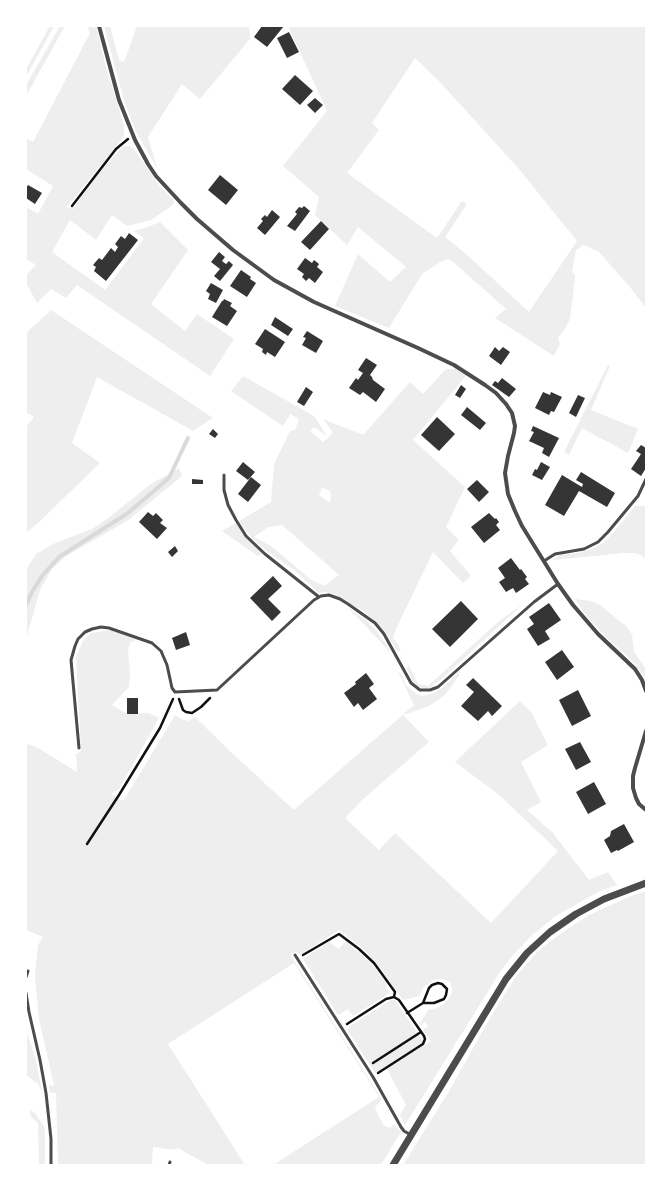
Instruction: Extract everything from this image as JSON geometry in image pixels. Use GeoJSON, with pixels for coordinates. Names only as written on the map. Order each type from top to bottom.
{"type":"FeatureCollection","features":[{"type":"Feature","properties":{"kind":"street"},"geometry":{"type":"LineString","coordinates":[[99,26],[120,100],[133,136],[152,170],[181,203],[205,226],[233,250],[274,280],[314,302],[454,365],[486,385],[501,398],[512,414],[515,426],[506,467],[506,478],[508,494],[522,526],[558,584],[573,605],[590,625],[635,668],[646,691]]}},
{"type":"Feature","properties":{"kind":"street"},"geometry":{"type":"LineString","coordinates":[[646,731],[633,776],[633,788],[639,804],[646,810]]}},
{"type":"Feature","properties":{"kind":"street"},"geometry":{"type":"LineString","coordinates":[[393,1165],[506,979],[527,953],[556,928],[576,914],[604,899],[646,883]]}},
{"type":"Feature","properties":{"kind":"lane"},"geometry":{"type":"LineString","coordinates":[[224,475],[224,490],[228,505],[246,536],[265,554],[319,597]]}},
{"type":"Feature","properties":{"kind":"lane"},"geometry":{"type":"LineString","coordinates":[[544,561],[555,554],[584,549],[598,542],[638,496],[646,480]]}},
{"type":"Feature","properties":{"kind":"lane"},"geometry":{"type":"LineString","coordinates":[[79,748],[71,660],[78,639],[85,632],[104,627],[152,642],[161,651],[167,665],[172,688],[176,693],[217,690],[319,597],[329,595],[340,599],[358,610],[375,624],[384,634],[411,683],[417,689],[427,691],[433,690],[438,686],[534,602],[558,584]]}},
{"type":"Feature","properties":{"kind":"lane"},"geometry":{"type":"LineString","coordinates":[[295,955],[373,1077],[401,1127],[404,1131],[411,1135]]}},
{"type":"Feature","properties":{"kind":"lane"},"geometry":{"type":"LineString","coordinates":[[26,977],[28,971]]}},
{"type":"Feature","properties":{"kind":"lane"},"geometry":{"type":"LineString","coordinates":[[26,993],[46,1093],[51,1139],[51,1165]]}},
{"type":"Feature","properties":{"kind":"path"},"geometry":{"type":"LineString","coordinates":[[72,206],[116,149],[133,136]]}},
{"type":"Feature","properties":{"kind":"path"},"geometry":{"type":"LineString","coordinates":[[176,693],[183,710],[192,713],[201,707],[217,690]]}},
{"type":"Feature","properties":{"kind":"path"},"geometry":{"type":"LineString","coordinates":[[87,844],[160,728],[176,693]]}},
{"type":"Feature","properties":{"kind":"path"},"geometry":{"type":"LineString","coordinates":[[298,959],[339,934],[360,949],[374,963],[395,992],[394,996]]}},
{"type":"Feature","properties":{"kind":"path"},"geometry":{"type":"LineString","coordinates":[[408,1013],[423,1003],[434,1003],[442,1000],[447,991],[446,987],[438,982],[432,985],[427,991],[423,1003]]}},
{"type":"Feature","properties":{"kind":"path"},"geometry":{"type":"LineString","coordinates":[[373,1077],[423,1044],[425,1039],[399,1000],[394,996]]}},
{"type":"Feature","properties":{"kind":"path"},"geometry":{"type":"LineString","coordinates":[[342,1027],[386,999],[394,996]]}},
{"type":"Feature","properties":{"kind":"path"},"geometry":{"type":"LineString","coordinates":[[366,1067],[421,1032]]}},
{"type":"Feature","properties":{"kind":"shaded area"},"geometry":{"type":"Polygon","coordinates":[[[50,26],[54,26],[26,77],[26,69],[50,26]]]}},
{"type":"Feature","properties":{"kind":"shaded area"},"geometry":{"type":"Polygon","coordinates":[[[60,26],[65,26],[26,96],[26,85],[60,26]]]}},
{"type":"Feature","properties":{"kind":"shaded area"},"geometry":{"type":"Polygon","coordinates":[[[87,26],[96,26],[106,67],[124,125],[124,137],[67,207],[73,209],[96,177],[124,146],[130,146],[134,149],[159,185],[173,199],[174,202],[173,205],[151,220],[127,226],[112,215],[96,240],[70,220],[52,252],[105,290],[144,238],[134,231],[160,222],[188,250],[151,304],[185,331],[197,314],[234,339],[210,376],[77,285],[66,298],[51,289],[37,303],[26,283],[26,275],[36,265],[26,259],[26,207],[38,214],[53,186],[26,169],[26,138],[33,142],[90,33],[87,26]]]}},
{"type":"Feature","properties":{"kind":"shaded area"},"geometry":{"type":"Polygon","coordinates":[[[104,26],[110,26],[119,60],[124,62],[137,26],[249,26],[250,39],[200,99],[182,84],[148,137],[157,168],[136,132],[125,104],[104,26]]]}},
{"type":"Feature","properties":{"kind":"shaded area"},"geometry":{"type":"Polygon","coordinates":[[[288,26],[646,26],[646,308],[599,252],[584,245],[576,250],[572,272],[575,275],[575,279],[570,319],[558,338],[560,344],[554,356],[495,318],[506,309],[448,259],[442,261],[422,274],[389,328],[335,306],[358,254],[390,282],[406,267],[358,227],[347,245],[315,215],[319,197],[283,166],[327,111],[288,26]],[[415,58],[372,123],[379,130],[347,173],[437,238],[462,201],[467,204],[445,237],[465,253],[529,312],[577,241],[518,168],[438,80],[415,58]]]}},
{"type":"Feature","properties":{"kind":"shaded area"},"geometry":{"type":"Polygon","coordinates":[[[51,310],[213,418],[193,431],[97,377],[72,443],[100,463],[26,533],[26,427],[34,417],[26,412],[26,333],[51,310]]]}},
{"type":"Feature","properties":{"kind":"shaded area"},"geometry":{"type":"Polygon","coordinates":[[[608,365],[610,366],[591,410],[638,429],[628,453],[582,428],[569,455],[564,452],[608,365]]]}},
{"type":"Feature","properties":{"kind":"shaded area"},"geometry":{"type":"Polygon","coordinates":[[[456,369],[466,376],[413,440],[465,487],[446,527],[459,540],[450,551],[471,576],[463,583],[433,552],[395,631],[393,638],[401,650],[398,652],[386,633],[365,612],[334,594],[326,592],[319,593],[294,570],[265,550],[249,535],[239,521],[271,502],[274,464],[290,431],[295,430],[299,419],[290,414],[283,426],[231,391],[243,376],[314,416],[327,436],[314,427],[310,431],[323,442],[333,433],[323,419],[363,435],[410,382],[423,394],[445,370],[456,369]],[[322,488],[319,495],[330,503],[330,491],[322,488]],[[282,525],[268,527],[254,537],[271,546],[310,579],[324,586],[339,575],[282,525]]]}},
{"type":"Feature","properties":{"kind":"shaded area"},"geometry":{"type":"Polygon","coordinates":[[[179,468],[182,476],[127,521],[66,556],[52,569],[40,590],[26,639],[26,570],[36,554],[55,543],[92,529],[151,484],[179,468]]]}},
{"type":"Feature","properties":{"kind":"shaded area"},"geometry":{"type":"Polygon","coordinates":[[[635,506],[646,506],[646,560],[641,555],[635,553],[624,553],[553,560],[560,555],[578,553],[602,544],[635,506]]]}},
{"type":"Feature","properties":{"kind":"shaded area"},"geometry":{"type":"Polygon","coordinates":[[[236,523],[248,540],[263,553],[258,556],[222,531],[236,523]]]}},
{"type":"Feature","properties":{"kind":"shaded area"},"geometry":{"type":"Polygon","coordinates":[[[575,599],[591,601],[600,605],[627,627],[632,635],[634,652],[646,669],[646,681],[634,663],[588,618],[575,599]]]}},
{"type":"Feature","properties":{"kind":"shaded area"},"geometry":{"type":"Polygon","coordinates":[[[523,604],[443,678],[432,686],[427,689],[420,687],[412,680],[407,669],[408,664],[418,684],[428,686],[498,622],[523,604]]]}},
{"type":"Feature","properties":{"kind":"shaded area"},"geometry":{"type":"Polygon","coordinates":[[[346,607],[366,620],[376,630],[389,649],[389,653],[388,650],[346,607]]]}},
{"type":"Feature","properties":{"kind":"shaded area"},"geometry":{"type":"Polygon","coordinates":[[[111,630],[136,640],[130,643],[128,651],[130,673],[129,687],[112,705],[127,714],[148,713],[159,718],[119,789],[111,794],[123,801],[175,715],[181,719],[189,721],[195,717],[294,810],[414,705],[398,672],[401,674],[406,685],[410,689],[422,696],[434,693],[442,688],[461,670],[458,677],[445,695],[429,706],[403,715],[429,742],[361,801],[345,818],[379,850],[395,833],[491,923],[558,851],[498,794],[455,762],[520,701],[531,712],[548,745],[521,762],[541,802],[527,810],[552,832],[589,880],[608,872],[617,885],[598,892],[556,916],[531,936],[514,954],[502,969],[405,1125],[400,1115],[406,1105],[387,1069],[431,1041],[423,1030],[428,1026],[425,1022],[420,1025],[419,1024],[429,1009],[434,1009],[441,1006],[448,1000],[452,992],[450,982],[442,979],[434,980],[425,986],[420,996],[403,1000],[375,961],[339,930],[300,955],[297,952],[292,953],[291,956],[381,1098],[375,1109],[384,1126],[390,1128],[394,1124],[401,1132],[381,1165],[273,1165],[379,1097],[294,963],[168,1044],[245,1165],[208,1165],[178,1148],[174,1150],[153,1147],[152,1165],[58,1165],[56,1093],[50,1093],[49,1085],[54,1086],[39,1019],[35,976],[38,945],[43,937],[26,930],[26,743],[38,748],[77,772],[76,754],[81,751],[76,657],[83,641],[91,633],[111,630]]]}},
{"type":"Feature","properties":{"kind":"shaded area"},"geometry":{"type":"Polygon","coordinates":[[[646,891],[646,1165],[403,1165],[448,1093],[490,1018],[516,976],[540,949],[566,930],[589,915],[631,896],[646,891]]]}},
{"type":"Feature","properties":{"kind":"shaded area"},"geometry":{"type":"Polygon","coordinates":[[[346,941],[371,963],[387,984],[386,986],[390,993],[353,1016],[348,1009],[338,1015],[303,959],[329,942],[339,949],[346,941]]]}},
{"type":"Feature","properties":{"kind":"shaded area"},"geometry":{"type":"Polygon","coordinates":[[[391,1000],[395,1000],[424,1042],[375,1073],[348,1029],[350,1026],[391,1000]]]}},
{"type":"Feature","properties":{"kind":"shaded area"},"geometry":{"type":"Polygon","coordinates":[[[26,1030],[36,1060],[42,1092],[38,1084],[26,1075],[26,1030]]]}},
{"type":"Feature","properties":{"kind":"shaded area"},"geometry":{"type":"Polygon","coordinates":[[[30,1110],[34,1112],[44,1126],[45,1165],[39,1165],[38,1123],[31,1117],[30,1110]]]}},
{"type":"Feature","properties":{"kind":"building"},"geometry":{"type":"Polygon","coordinates":[[[262,26],[284,26],[267,47],[254,37],[262,26]]]}},
{"type":"Feature","properties":{"kind":"building"},"geometry":{"type":"Polygon","coordinates":[[[289,32],[299,52],[287,58],[277,38],[289,32]]]}},
{"type":"Feature","properties":{"kind":"building"},"geometry":{"type":"Polygon","coordinates":[[[295,75],[313,91],[300,105],[282,89],[295,75]]]}},
{"type":"Feature","properties":{"kind":"building"},"geometry":{"type":"Polygon","coordinates":[[[315,98],[323,105],[315,113],[307,105],[315,98]]]}},
{"type":"Feature","properties":{"kind":"building"},"geometry":{"type":"Polygon","coordinates":[[[220,175],[238,190],[226,205],[208,190],[220,175]]]}},
{"type":"Feature","properties":{"kind":"building"},"geometry":{"type":"Polygon","coordinates":[[[28,185],[42,193],[35,204],[26,198],[26,188],[28,185]]]}},
{"type":"Feature","properties":{"kind":"building"},"geometry":{"type":"Polygon","coordinates":[[[304,206],[310,211],[295,231],[287,226],[297,214],[295,212],[299,207],[302,208],[304,206]]]}},
{"type":"Feature","properties":{"kind":"building"},"geometry":{"type":"Polygon","coordinates":[[[272,210],[280,217],[265,235],[257,228],[263,221],[261,219],[265,215],[267,217],[272,210]]]}},
{"type":"Feature","properties":{"kind":"building"},"geometry":{"type":"Polygon","coordinates":[[[321,221],[329,229],[310,250],[301,242],[321,221]]]}},
{"type":"Feature","properties":{"kind":"building"},"geometry":{"type":"Polygon","coordinates":[[[129,233],[138,240],[106,281],[94,271],[96,267],[93,265],[99,258],[102,260],[111,248],[115,252],[118,247],[115,244],[121,236],[125,239],[129,233]]]}},
{"type":"Feature","properties":{"kind":"building"},"geometry":{"type":"Polygon","coordinates":[[[219,252],[225,257],[222,261],[226,264],[229,261],[233,265],[220,281],[214,276],[220,269],[211,262],[219,252]]]}},
{"type":"Feature","properties":{"kind":"building"},"geometry":{"type":"Polygon","coordinates":[[[305,258],[312,263],[314,260],[319,264],[317,267],[323,272],[315,283],[309,278],[306,281],[302,277],[304,274],[297,269],[305,258]]]}},
{"type":"Feature","properties":{"kind":"building"},"geometry":{"type":"Polygon","coordinates":[[[241,270],[251,277],[250,279],[256,283],[247,297],[230,286],[241,270]]]}},
{"type":"Feature","properties":{"kind":"building"},"geometry":{"type":"Polygon","coordinates":[[[211,283],[223,290],[216,303],[208,299],[210,294],[206,291],[211,283]]]}},
{"type":"Feature","properties":{"kind":"building"},"geometry":{"type":"Polygon","coordinates":[[[224,299],[232,303],[230,306],[237,311],[227,326],[212,317],[224,299]]]}},
{"type":"Feature","properties":{"kind":"building"},"geometry":{"type":"Polygon","coordinates":[[[275,317],[293,329],[288,336],[271,325],[275,317]]]}},
{"type":"Feature","properties":{"kind":"building"},"geometry":{"type":"Polygon","coordinates":[[[265,329],[285,342],[275,357],[267,352],[266,355],[262,352],[263,349],[255,344],[265,329]]]}},
{"type":"Feature","properties":{"kind":"building"},"geometry":{"type":"Polygon","coordinates":[[[307,331],[323,341],[316,353],[302,345],[306,338],[303,337],[307,331]]]}},
{"type":"Feature","properties":{"kind":"building"},"geometry":{"type":"Polygon","coordinates":[[[495,347],[499,351],[503,347],[510,352],[501,365],[489,356],[495,347]]]}},
{"type":"Feature","properties":{"kind":"building"},"geometry":{"type":"Polygon","coordinates":[[[366,358],[377,365],[370,375],[373,380],[385,389],[376,402],[363,392],[360,395],[349,388],[356,378],[358,380],[363,373],[358,370],[366,358]]]}},
{"type":"Feature","properties":{"kind":"building"},"geometry":{"type":"Polygon","coordinates":[[[502,378],[516,389],[509,397],[492,385],[495,381],[498,383],[502,378]]]}},
{"type":"Feature","properties":{"kind":"building"},"geometry":{"type":"Polygon","coordinates":[[[461,385],[466,389],[460,398],[455,395],[461,385]]]}},
{"type":"Feature","properties":{"kind":"building"},"geometry":{"type":"Polygon","coordinates":[[[306,387],[313,392],[304,406],[297,402],[306,387]]]}},
{"type":"Feature","properties":{"kind":"building"},"geometry":{"type":"Polygon","coordinates":[[[543,392],[550,395],[551,392],[562,397],[554,412],[551,411],[549,415],[535,408],[543,392]]]}},
{"type":"Feature","properties":{"kind":"building"},"geometry":{"type":"Polygon","coordinates":[[[578,395],[585,398],[576,417],[569,413],[578,395]]]}},
{"type":"Feature","properties":{"kind":"building"},"geometry":{"type":"Polygon","coordinates":[[[467,407],[486,423],[480,430],[461,415],[467,407]]]}},
{"type":"Feature","properties":{"kind":"building"},"geometry":{"type":"Polygon","coordinates":[[[437,417],[455,434],[439,451],[421,435],[437,417]]]}},
{"type":"Feature","properties":{"kind":"building"},"geometry":{"type":"Polygon","coordinates":[[[533,426],[559,438],[549,457],[542,453],[544,448],[529,441],[534,432],[531,431],[533,426]]]}},
{"type":"Feature","properties":{"kind":"building"},"geometry":{"type":"Polygon","coordinates":[[[213,429],[218,434],[215,438],[209,434],[213,429]]]}},
{"type":"Feature","properties":{"kind":"building"},"geometry":{"type":"Polygon","coordinates":[[[641,445],[646,448],[646,468],[641,476],[631,469],[641,454],[636,451],[641,445]]]}},
{"type":"Feature","properties":{"kind":"building"},"geometry":{"type":"Polygon","coordinates":[[[243,462],[255,472],[248,480],[236,471],[243,462]]]}},
{"type":"Feature","properties":{"kind":"building"},"geometry":{"type":"Polygon","coordinates":[[[541,462],[550,467],[542,480],[532,475],[535,469],[537,470],[541,462]]]}},
{"type":"Feature","properties":{"kind":"building"},"geometry":{"type":"Polygon","coordinates":[[[581,472],[615,493],[607,507],[579,491],[564,516],[545,505],[562,475],[582,487],[583,484],[576,480],[581,472]]]}},
{"type":"Feature","properties":{"kind":"building"},"geometry":{"type":"Polygon","coordinates":[[[251,477],[261,485],[248,502],[238,494],[251,477]]]}},
{"type":"Feature","properties":{"kind":"building"},"geometry":{"type":"Polygon","coordinates":[[[192,479],[203,480],[203,484],[192,484],[192,479]]]}},
{"type":"Feature","properties":{"kind":"building"},"geometry":{"type":"Polygon","coordinates":[[[477,480],[489,492],[479,502],[467,489],[477,480]]]}},
{"type":"Feature","properties":{"kind":"building"},"geometry":{"type":"Polygon","coordinates":[[[148,512],[153,516],[156,513],[163,520],[160,523],[167,528],[157,539],[139,522],[148,512]]]}},
{"type":"Feature","properties":{"kind":"building"},"geometry":{"type":"Polygon","coordinates":[[[489,513],[499,522],[496,525],[500,530],[484,543],[471,527],[489,513]]]}},
{"type":"Feature","properties":{"kind":"building"},"geometry":{"type":"Polygon","coordinates":[[[175,546],[178,551],[172,557],[168,552],[175,546]]]}},
{"type":"Feature","properties":{"kind":"building"},"geometry":{"type":"Polygon","coordinates":[[[511,558],[527,577],[525,579],[529,584],[516,593],[513,588],[506,592],[499,582],[505,578],[498,568],[511,558]]]}},
{"type":"Feature","properties":{"kind":"building"},"geometry":{"type":"Polygon","coordinates":[[[273,576],[282,586],[268,599],[281,612],[272,621],[250,598],[273,576]]]}},
{"type":"Feature","properties":{"kind":"building"},"geometry":{"type":"Polygon","coordinates":[[[461,601],[478,619],[450,647],[432,629],[461,601]]]}},
{"type":"Feature","properties":{"kind":"building"},"geometry":{"type":"Polygon","coordinates":[[[549,603],[561,620],[545,631],[550,639],[538,646],[527,629],[534,624],[529,617],[549,603]]]}},
{"type":"Feature","properties":{"kind":"building"},"geometry":{"type":"Polygon","coordinates":[[[186,632],[190,645],[176,650],[172,638],[186,632]]]}},
{"type":"Feature","properties":{"kind":"building"},"geometry":{"type":"Polygon","coordinates":[[[562,650],[574,667],[557,680],[545,662],[562,650]]]}},
{"type":"Feature","properties":{"kind":"building"},"geometry":{"type":"Polygon","coordinates":[[[366,673],[374,684],[369,688],[377,699],[363,710],[358,703],[354,707],[344,693],[356,684],[355,682],[366,673]]]}},
{"type":"Feature","properties":{"kind":"building"},"geometry":{"type":"Polygon","coordinates":[[[473,678],[502,706],[492,716],[488,711],[478,721],[461,706],[474,692],[466,685],[473,678]]]}},
{"type":"Feature","properties":{"kind":"building"},"geometry":{"type":"Polygon","coordinates":[[[578,690],[591,716],[572,726],[559,700],[578,690]]]}},
{"type":"Feature","properties":{"kind":"building"},"geometry":{"type":"Polygon","coordinates":[[[127,698],[138,698],[138,714],[127,714],[127,698]]]}},
{"type":"Feature","properties":{"kind":"building"},"geometry":{"type":"Polygon","coordinates":[[[580,742],[591,762],[576,770],[565,749],[580,742]]]}},
{"type":"Feature","properties":{"kind":"building"},"geometry":{"type":"Polygon","coordinates":[[[594,782],[606,804],[588,814],[576,792],[594,782]]]}},
{"type":"Feature","properties":{"kind":"building"},"geometry":{"type":"Polygon","coordinates":[[[624,824],[634,842],[618,851],[617,850],[611,853],[604,840],[610,836],[611,831],[624,824]]]}},
{"type":"Feature","properties":{"kind":"waterway"},"geometry":{"type":"LineString","coordinates":[[26,605],[42,576],[59,557],[128,513],[169,478],[188,438]]}}]}
